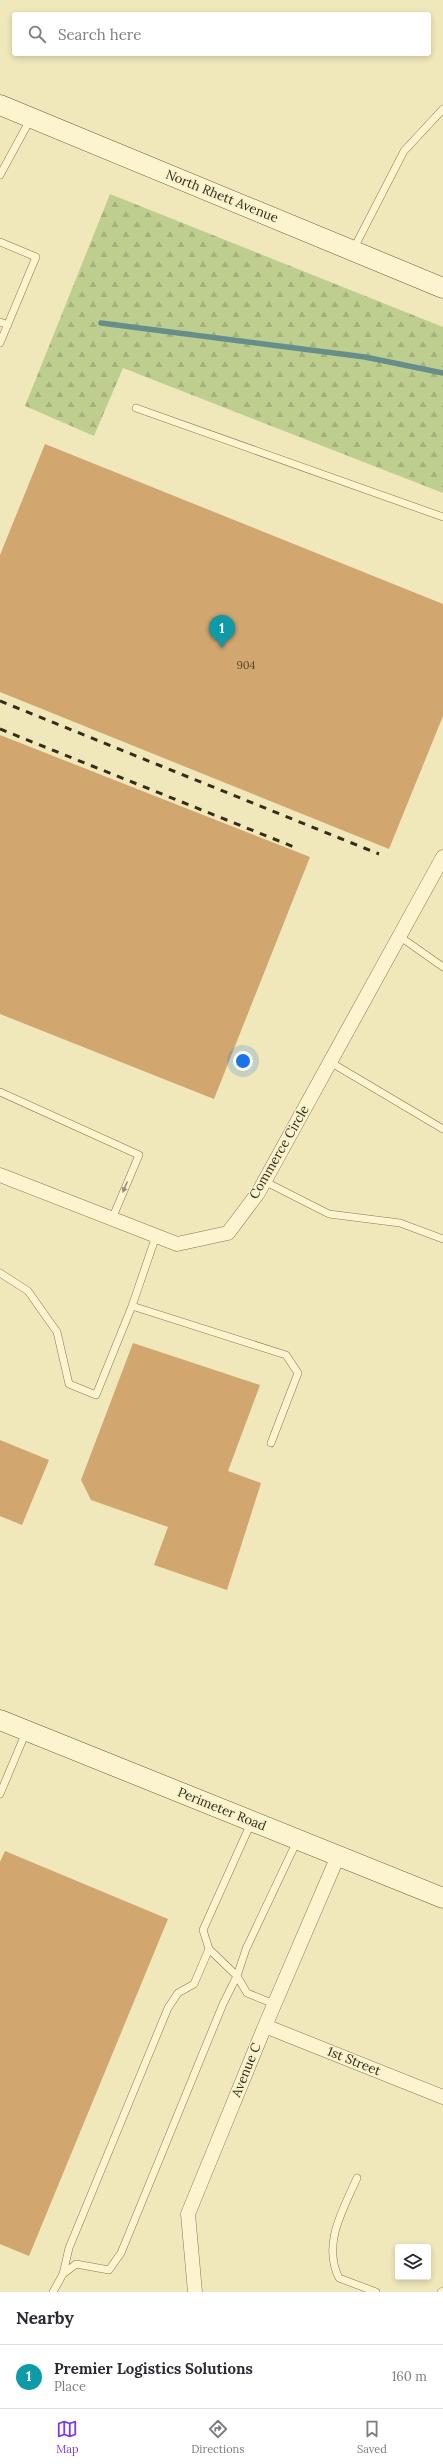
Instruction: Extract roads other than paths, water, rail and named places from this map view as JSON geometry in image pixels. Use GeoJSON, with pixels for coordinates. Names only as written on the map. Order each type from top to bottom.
{"type":"FeatureCollection","features":[{"type":"Feature","properties":{"kind":"street","name":"North Rhett Avenue"},"geometry":{"type":"LineString","coordinates":[[0,105],[443,288]]}},
{"type":"Feature","properties":{"kind":"street","name":"Commerce Circle"},"geometry":{"type":"LineString","coordinates":[[0,1174],[177,1244],[228,1233],[264,1181],[443,856]]}},
{"type":"Feature","properties":{"kind":"street","name":"Perimeter Road"},"geometry":{"type":"LineString","coordinates":[[0,1720],[443,1898]]}},
{"type":"Feature","properties":{"kind":"street","name":"Avenue C"},"geometry":{"type":"LineString","coordinates":[[195,2292],[188,2214],[264,2026],[338,1856]]}},
{"type":"Feature","properties":{"kind":"street","name":"1st Street"},"geometry":{"type":"LineString","coordinates":[[264,2026],[443,2097]]}},
{"type":"Feature","properties":{"kind":"lane"},"geometry":{"type":"LineString","coordinates":[[353,250],[404,150],[443,108]]}},
{"type":"Feature","properties":{"kind":"lane"},"geometry":{"type":"LineString","coordinates":[[0,175],[31,118]]}},
{"type":"Feature","properties":{"kind":"lane"},"geometry":{"type":"LineString","coordinates":[[0,242],[36,257],[0,343]]}},
{"type":"Feature","properties":{"kind":"lane"},"geometry":{"type":"LineString","coordinates":[[0,322],[8,325]]}},
{"type":"Feature","properties":{"kind":"lane"},"geometry":{"type":"LineString","coordinates":[[136,408],[443,517]]}},
{"type":"Feature","properties":{"kind":"lane"},"geometry":{"type":"LineString","coordinates":[[399,936],[443,967]]}},
{"type":"Feature","properties":{"kind":"lane"},"geometry":{"type":"LineString","coordinates":[[330,1062],[443,1129]]}},
{"type":"Feature","properties":{"kind":"lane"},"geometry":{"type":"LineString","coordinates":[[0,1092],[139,1155],[112,1219]]}},
{"type":"Feature","properties":{"kind":"lane"},"geometry":{"type":"LineString","coordinates":[[264,1181],[329,1214],[400,1223],[443,1239]]}},
{"type":"Feature","properties":{"kind":"lane"},"geometry":{"type":"LineString","coordinates":[[0,1273],[28,1291],[57,1332],[69,1384],[96,1394],[132,1306],[156,1236]]}},
{"type":"Feature","properties":{"kind":"lane"},"geometry":{"type":"LineString","coordinates":[[132,1306],[286,1355],[298,1373],[271,1444]]}},
{"type":"Feature","properties":{"kind":"lane"},"geometry":{"type":"LineString","coordinates":[[0,1794],[26,1731]]}},
{"type":"Feature","properties":{"kind":"lane"},"geometry":{"type":"LineString","coordinates":[[252,1821],[203,1930],[209,1949],[237,1976],[247,1993],[274,2004]]}},
{"type":"Feature","properties":{"kind":"lane"},"geometry":{"type":"LineString","coordinates":[[63,2274],[76,2264],[108,2270],[121,2253],[223,2004],[237,1976],[246,1949],[298,1839]]}},
{"type":"Feature","properties":{"kind":"lane"},"geometry":{"type":"LineString","coordinates":[[53,2292],[63,2274],[69,2248],[168,2008],[178,1993],[194,1984],[209,1949]]}},
{"type":"Feature","properties":{"kind":"lane"},"geometry":{"type":"LineString","coordinates":[[357,2178],[331,2243],[332,2264],[339,2278],[376,2292]]}},
{"type":"Feature","properties":{"kind":"waterway"},"geometry":{"type":"LineString","coordinates":[[101,323],[365,357],[443,373]]}},
{"type":"Feature","properties":{"kind":"railway"},"geometry":{"type":"LineString","coordinates":[[0,701],[379,854]]}},
{"type":"Feature","properties":{"kind":"railway"},"geometry":{"type":"LineString","coordinates":[[0,729],[294,847]]}},
{"type":"Feature","properties":{"kind":"place","name":"Premier Logistics Solutions"},"geometry":{"type":"Point","coordinates":[222,648]}}]}
